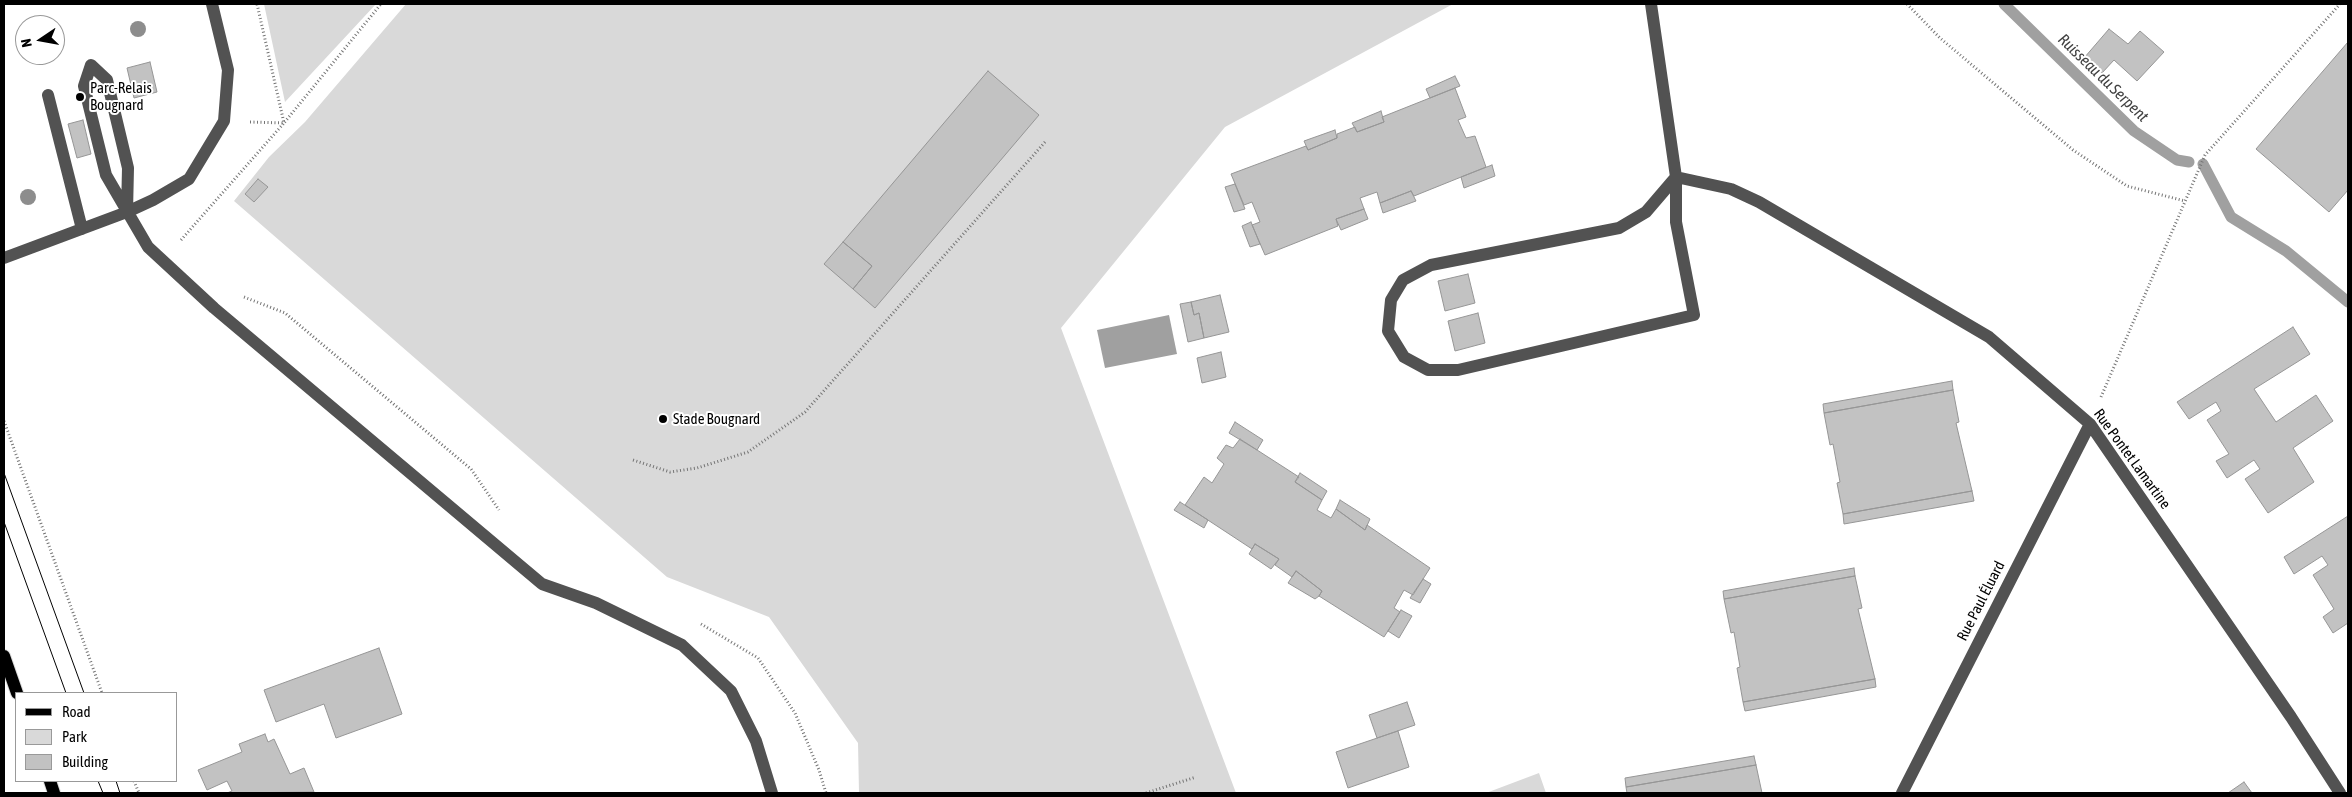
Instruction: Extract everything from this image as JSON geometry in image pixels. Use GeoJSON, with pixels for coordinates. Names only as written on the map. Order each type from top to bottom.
{"type":"FeatureCollection","features":[{"type":"Feature","properties":{"kind":"main road"},"geometry":{"type":"LineString","coordinates":[[4,656],[17,692]]}},
{"type":"Feature","properties":{"kind":"street"},"geometry":{"type":"LineString","coordinates":[[4,258],[127,212],[153,200],[189,179],[224,121],[228,70],[212,4]]}},
{"type":"Feature","properties":{"kind":"street"},"geometry":{"type":"LineString","coordinates":[[1651,4],[1676,177],[1676,222],[1694,315],[1458,370],[1428,370],[1404,357],[1388,331],[1391,300],[1403,280],[1431,265],[1619,228],[1646,212],[1676,177]]}},
{"type":"Feature","properties":{"kind":"street"},"geometry":{"type":"LineString","coordinates":[[127,212],[128,168],[107,80],[91,65],[84,86],[106,175],[127,212],[148,248],[214,308],[542,584],[596,603],[682,645],[730,691],[756,741],[772,793]]}},
{"type":"Feature","properties":{"kind":"street"},"geometry":{"type":"LineString","coordinates":[[48,95],[82,229]]}},
{"type":"Feature","properties":{"kind":"street","name":"Rue Pontet Lamartine"},"geometry":{"type":"LineString","coordinates":[[1676,177],[1731,189],[1759,202],[1989,337],[2090,424],[2291,717],[2340,793]]}},
{"type":"Feature","properties":{"kind":"street","name":"Rue Paul Éluard"},"geometry":{"type":"LineString","coordinates":[[1902,793],[2090,424]]}},
{"type":"Feature","properties":{"kind":"path"},"geometry":{"type":"LineString","coordinates":[[224,121],[284,123],[381,4]]}},
{"type":"Feature","properties":{"kind":"path"},"geometry":{"type":"LineString","coordinates":[[1906,4],[1940,38],[2073,150],[2127,186],[2185,201]]}},
{"type":"Feature","properties":{"kind":"path"},"geometry":{"type":"LineString","coordinates":[[2090,424],[2205,155],[2340,4]]}},
{"type":"Feature","properties":{"kind":"path"},"geometry":{"type":"LineString","coordinates":[[633,460],[670,472],[697,468],[748,452],[805,412],[1046,141]]}},
{"type":"Feature","properties":{"kind":"path"},"geometry":{"type":"LineString","coordinates":[[153,200],[179,243]]}},
{"type":"Feature","properties":{"kind":"path"},"geometry":{"type":"LineString","coordinates":[[236,294],[285,313],[471,469],[502,515]]}},
{"type":"Feature","properties":{"kind":"path"},"geometry":{"type":"LineString","coordinates":[[4,421],[102,692]]}},
{"type":"Feature","properties":{"kind":"path"},"geometry":{"type":"LineString","coordinates":[[696,622],[714,630],[758,658],[795,713],[819,770],[826,793]]}},
{"type":"Feature","properties":{"kind":"path"},"geometry":{"type":"LineString","coordinates":[[1146,793],[1196,777]]}},
{"type":"Feature","properties":{"kind":"green space"},"geometry":{"type":"Polygon","coordinates":[[[264,4],[376,4],[285,102],[264,4]]]}},
{"type":"Feature","properties":{"kind":"green space","name":"Stade Bougnard"},"geometry":{"type":"Polygon","coordinates":[[[406,4],[1453,4],[1225,127],[1061,328],[1236,793],[859,793],[858,743],[769,617],[667,577],[234,201],[269,157],[305,122],[406,4]]]}},
{"type":"Feature","properties":{"kind":"green space"},"geometry":{"type":"Polygon","coordinates":[[[1539,773],[1546,793],[1486,793],[1539,773]]]}},
{"type":"Feature","properties":{"kind":"shaded area"},"geometry":{"type":"Polygon","coordinates":[[[1169,315],[1177,354],[1105,368],[1097,330],[1169,315]]]}},
{"type":"Feature","properties":{"kind":"building"},"geometry":{"type":"Polygon","coordinates":[[[2109,29],[2128,44],[2140,31],[2164,52],[2137,81],[2114,60],[2102,73],[2084,58],[2109,29]]]}},
{"type":"Feature","properties":{"kind":"building"},"geometry":{"type":"Polygon","coordinates":[[[2348,42],[2348,190],[2329,212],[2256,149],[2348,42]]]}},
{"type":"Feature","properties":{"kind":"building"},"geometry":{"type":"Polygon","coordinates":[[[150,62],[157,92],[134,98],[127,68],[150,62]]]}},
{"type":"Feature","properties":{"kind":"building"},"geometry":{"type":"Polygon","coordinates":[[[988,71],[1039,115],[875,308],[853,289],[872,266],[843,242],[988,71]]]}},
{"type":"Feature","properties":{"kind":"building"},"geometry":{"type":"Polygon","coordinates":[[[1455,76],[1460,86],[1430,98],[1426,89],[1455,76]]]}},
{"type":"Feature","properties":{"kind":"building"},"geometry":{"type":"Polygon","coordinates":[[[1455,88],[1466,117],[1458,120],[1466,138],[1475,136],[1486,167],[1414,196],[1411,191],[1380,203],[1377,192],[1360,198],[1364,209],[1336,219],[1338,226],[1265,255],[1252,225],[1260,222],[1252,202],[1244,205],[1231,174],[1306,146],[1308,150],[1337,138],[1337,134],[1355,127],[1357,132],[1384,122],[1382,117],[1455,88]]]}},
{"type":"Feature","properties":{"kind":"building"},"geometry":{"type":"Polygon","coordinates":[[[1381,111],[1384,122],[1357,132],[1352,123],[1381,111]]]}},
{"type":"Feature","properties":{"kind":"building"},"geometry":{"type":"Polygon","coordinates":[[[83,120],[91,154],[77,158],[68,124],[83,120]]]}},
{"type":"Feature","properties":{"kind":"building"},"geometry":{"type":"Polygon","coordinates":[[[1335,130],[1337,138],[1308,150],[1304,141],[1335,130]]]}},
{"type":"Feature","properties":{"kind":"building"},"geometry":{"type":"Polygon","coordinates":[[[1492,165],[1495,176],[1464,188],[1461,177],[1492,165]]]}},
{"type":"Feature","properties":{"kind":"building"},"geometry":{"type":"Polygon","coordinates":[[[258,179],[268,187],[254,202],[245,194],[258,179]]]}},
{"type":"Feature","properties":{"kind":"building"},"geometry":{"type":"Polygon","coordinates":[[[1235,184],[1245,209],[1234,212],[1225,187],[1235,184]]]}},
{"type":"Feature","properties":{"kind":"building"},"geometry":{"type":"Polygon","coordinates":[[[1411,191],[1416,201],[1383,213],[1380,203],[1411,191]]]}},
{"type":"Feature","properties":{"kind":"building"},"geometry":{"type":"Polygon","coordinates":[[[1364,209],[1368,219],[1341,230],[1336,219],[1364,209]]]}},
{"type":"Feature","properties":{"kind":"building"},"geometry":{"type":"Polygon","coordinates":[[[1251,222],[1260,244],[1250,247],[1242,226],[1251,222]]]}},
{"type":"Feature","properties":{"kind":"building"},"geometry":{"type":"Polygon","coordinates":[[[843,242],[872,266],[853,289],[824,264],[843,242]]]}},
{"type":"Feature","properties":{"kind":"building"},"geometry":{"type":"Polygon","coordinates":[[[1468,274],[1475,303],[1445,311],[1438,281],[1468,274]]]}},
{"type":"Feature","properties":{"kind":"building"},"geometry":{"type":"Polygon","coordinates":[[[1220,295],[1229,332],[1204,338],[1199,313],[1194,315],[1191,302],[1220,295]]]}},
{"type":"Feature","properties":{"kind":"building"},"geometry":{"type":"Polygon","coordinates":[[[1191,302],[1194,315],[1199,313],[1204,338],[1188,342],[1180,304],[1191,302]]]}},
{"type":"Feature","properties":{"kind":"building"},"geometry":{"type":"Polygon","coordinates":[[[1478,313],[1485,343],[1455,351],[1448,321],[1478,313]]]}},
{"type":"Feature","properties":{"kind":"building"},"geometry":{"type":"Polygon","coordinates":[[[2293,327],[2310,354],[2254,389],[2276,422],[2316,395],[2333,421],[2293,448],[2314,482],[2268,513],[2245,479],[2260,469],[2254,460],[2227,478],[2216,461],[2229,454],[2207,420],[2221,411],[2216,402],[2189,419],[2177,402],[2293,327]]]}},
{"type":"Feature","properties":{"kind":"building"},"geometry":{"type":"Polygon","coordinates":[[[1221,352],[1226,377],[1202,383],[1197,358],[1221,352]]]}},
{"type":"Feature","properties":{"kind":"building"},"geometry":{"type":"Polygon","coordinates":[[[1952,381],[1953,390],[1824,413],[1823,404],[1952,381]]]}},
{"type":"Feature","properties":{"kind":"building"},"geometry":{"type":"Polygon","coordinates":[[[1953,390],[1959,422],[1956,423],[1972,491],[1843,514],[1837,483],[1840,482],[1833,444],[1830,445],[1824,413],[1953,390]]]}},
{"type":"Feature","properties":{"kind":"building"},"geometry":{"type":"Polygon","coordinates":[[[1235,422],[1263,440],[1257,450],[1229,433],[1235,422]]]}},
{"type":"Feature","properties":{"kind":"building"},"geometry":{"type":"Polygon","coordinates":[[[1240,439],[1299,477],[1295,482],[1322,500],[1317,510],[1331,518],[1336,509],[1365,530],[1367,525],[1430,568],[1413,595],[1404,590],[1394,608],[1400,612],[1384,637],[1319,596],[1322,591],[1296,571],[1292,577],[1275,565],[1279,559],[1255,544],[1252,549],[1185,505],[1204,477],[1212,483],[1224,464],[1217,458],[1226,445],[1233,448],[1240,439]]]}},
{"type":"Feature","properties":{"kind":"building"},"geometry":{"type":"Polygon","coordinates":[[[1300,473],[1327,491],[1322,500],[1295,482],[1300,473]]]}},
{"type":"Feature","properties":{"kind":"building"},"geometry":{"type":"Polygon","coordinates":[[[1972,491],[1974,501],[1844,524],[1843,514],[1972,491]]]}},
{"type":"Feature","properties":{"kind":"building"},"geometry":{"type":"Polygon","coordinates":[[[1340,500],[1370,519],[1365,530],[1336,509],[1340,500]]]}},
{"type":"Feature","properties":{"kind":"building"},"geometry":{"type":"Polygon","coordinates":[[[1180,502],[1208,520],[1204,528],[1174,510],[1180,502]]]}},
{"type":"Feature","properties":{"kind":"building"},"geometry":{"type":"Polygon","coordinates":[[[2348,516],[2348,623],[2333,633],[2323,617],[2334,609],[2313,575],[2328,565],[2322,556],[2294,574],[2284,557],[2348,516]]]}},
{"type":"Feature","properties":{"kind":"building"},"geometry":{"type":"Polygon","coordinates":[[[1255,544],[1279,559],[1271,569],[1249,554],[1255,544]]]}},
{"type":"Feature","properties":{"kind":"building"},"geometry":{"type":"Polygon","coordinates":[[[1854,568],[1855,576],[1724,599],[1723,591],[1854,568]]]}},
{"type":"Feature","properties":{"kind":"building"},"geometry":{"type":"Polygon","coordinates":[[[1296,571],[1322,591],[1319,596],[1315,599],[1288,583],[1296,571]]]}},
{"type":"Feature","properties":{"kind":"building"},"geometry":{"type":"Polygon","coordinates":[[[1855,576],[1862,608],[1858,609],[1875,679],[1743,702],[1737,668],[1740,667],[1734,632],[1731,633],[1724,599],[1855,576]]]}},
{"type":"Feature","properties":{"kind":"building"},"geometry":{"type":"Polygon","coordinates":[[[1423,579],[1431,584],[1420,603],[1410,598],[1423,579]]]}},
{"type":"Feature","properties":{"kind":"building"},"geometry":{"type":"Polygon","coordinates":[[[1401,610],[1412,616],[1399,638],[1388,631],[1401,610]]]}},
{"type":"Feature","properties":{"kind":"building"},"geometry":{"type":"Polygon","coordinates":[[[379,648],[402,714],[336,738],[324,704],[276,722],[264,690],[379,648]]]}},
{"type":"Feature","properties":{"kind":"building"},"geometry":{"type":"Polygon","coordinates":[[[1875,679],[1876,687],[1745,711],[1743,702],[1875,679]]]}},
{"type":"Feature","properties":{"kind":"building"},"geometry":{"type":"Polygon","coordinates":[[[1407,702],[1415,725],[1377,738],[1369,715],[1407,702]]]}},
{"type":"Feature","properties":{"kind":"building"},"geometry":{"type":"Polygon","coordinates":[[[1398,731],[1409,767],[1348,788],[1336,752],[1398,731]]]}},
{"type":"Feature","properties":{"kind":"building"},"geometry":{"type":"Polygon","coordinates":[[[265,734],[268,742],[274,739],[290,774],[304,768],[314,792],[227,793],[232,791],[227,781],[207,790],[198,770],[242,752],[239,744],[265,734]]]}},
{"type":"Feature","properties":{"kind":"building"},"geometry":{"type":"Polygon","coordinates":[[[1754,756],[1756,765],[1626,787],[1625,778],[1754,756]]]}},
{"type":"Feature","properties":{"kind":"building"},"geometry":{"type":"Polygon","coordinates":[[[1756,765],[1762,793],[1627,793],[1626,787],[1756,765]]]}},
{"type":"Feature","properties":{"kind":"building"},"geometry":{"type":"Polygon","coordinates":[[[2244,782],[2252,793],[2228,793],[2244,782]]]}},
{"type":"Feature","properties":{"kind":"waterway","name":"Ruisseau du Serpent"},"geometry":{"type":"LineString","coordinates":[[2004,4],[2134,131],[2177,160],[2189,162]]}},
{"type":"Feature","properties":{"kind":"waterway","name":"Ruisseau du Serpent"},"geometry":{"type":"LineString","coordinates":[[2203,164],[2231,217],[2286,251],[2348,302]]}},
{"type":"Feature","properties":{"kind":"tram line"},"geometry":{"type":"LineString","coordinates":[[4,473],[84,692]]}},
{"type":"Feature","properties":{"kind":"tram line"},"geometry":{"type":"LineString","coordinates":[[4,522],[66,692]]}},
{"type":"Feature","properties":{"kind":"tram line"},"geometry":{"type":"LineString","coordinates":[[98,782],[103,793]]}},
{"type":"Feature","properties":{"kind":"tram line"},"geometry":{"type":"LineString","coordinates":[[116,782],[120,793]]}},
{"type":"Feature","properties":{"kind":"place","name":"Parc-Relais Bougnard"},"geometry":{"type":"Point","coordinates":[80,97]}},
{"type":"Feature","properties":{"kind":"place","name":"Stade Bougnard"},"geometry":{"type":"Point","coordinates":[663,419]}}]}
